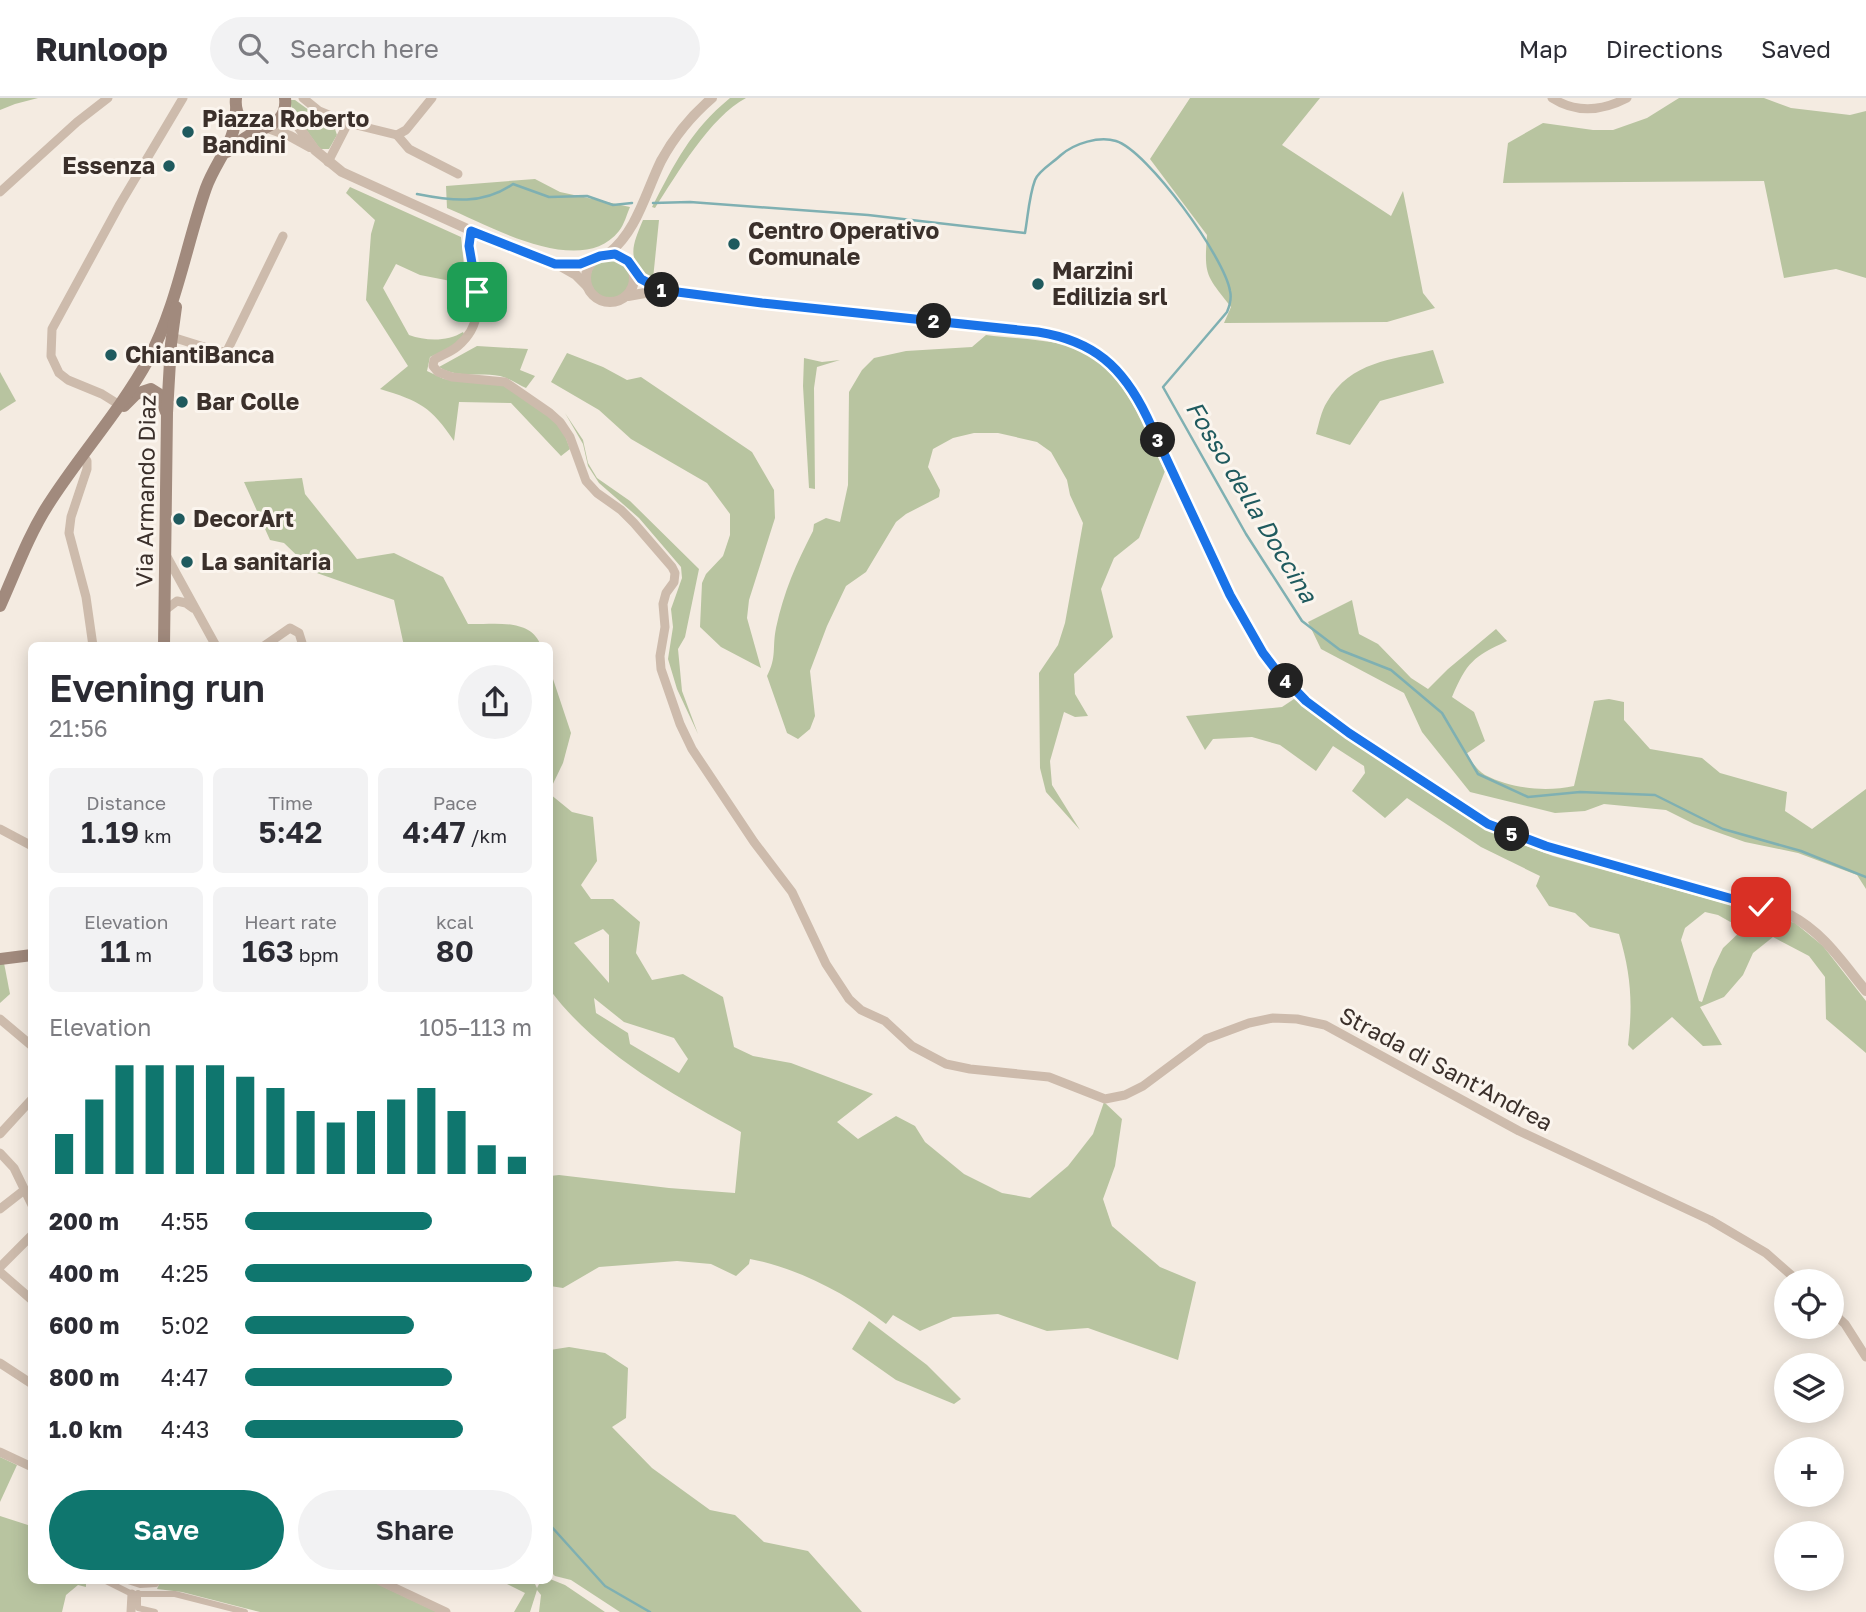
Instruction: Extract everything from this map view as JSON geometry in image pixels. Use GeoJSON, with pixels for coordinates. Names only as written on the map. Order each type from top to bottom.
{"type":"FeatureCollection","features":[{"type":"Feature","properties":{"kind":"main road","name":"Via Armando Diaz"},"geometry":{"type":"LineString","coordinates":[[224,154],[245,138],[279,120],[285,101]]}},
{"type":"Feature","properties":{"kind":"main road","name":"Via Armando Diaz"},"geometry":{"type":"LineString","coordinates":[[102,430],[158,339],[180,282],[205,191],[234,131],[235,102]]}},
{"type":"Feature","properties":{"kind":"main road","name":"Via Armando Diaz"},"geometry":{"type":"LineString","coordinates":[[235,102],[243,122],[256,128],[265,128]]}},
{"type":"Feature","properties":{"kind":"main road","name":"Via Armando Diaz"},"geometry":{"type":"LineString","coordinates":[[164,642],[167,413],[172,337],[180,282]]}},
{"type":"Feature","properties":{"kind":"main road"},"geometry":{"type":"LineString","coordinates":[[158,339],[172,337]]}},
{"type":"Feature","properties":{"kind":"main road"},"geometry":{"type":"LineString","coordinates":[[157,358],[164,360],[170,372],[166,379],[156,383],[146,378],[145,364],[157,358]]}},
{"type":"Feature","properties":{"kind":"main road"},"geometry":{"type":"LineString","coordinates":[[0,607],[42,515],[102,430],[131,398],[145,389],[153,389],[159,394],[167,413]]}},
{"type":"Feature","properties":{"kind":"main road"},"geometry":{"type":"LineString","coordinates":[[0,959],[28,956]]}},
{"type":"Feature","properties":{"kind":"street"},"geometry":{"type":"LineString","coordinates":[[0,192],[77,121],[108,98]]}},
{"type":"Feature","properties":{"kind":"street"},"geometry":{"type":"LineString","coordinates":[[118,404],[59,373],[51,356],[52,329],[183,98]]}},
{"type":"Feature","properties":{"kind":"street"},"geometry":{"type":"LineString","coordinates":[[303,98],[319,111],[397,135],[406,147],[458,174]]}},
{"type":"Feature","properties":{"kind":"street"},"geometry":{"type":"LineString","coordinates":[[397,135],[406,130],[432,98]]}},
{"type":"Feature","properties":{"kind":"street"},"geometry":{"type":"LineString","coordinates":[[555,264],[580,264],[594,260],[608,254],[621,243],[631,229],[672,143],[712,98]]}},
{"type":"Feature","properties":{"kind":"street"},"geometry":{"type":"LineString","coordinates":[[1552,98],[1587,110],[1605,107],[1627,98]]}},
{"type":"Feature","properties":{"kind":"street"},"geometry":{"type":"LineString","coordinates":[[285,101],[315,150]]}},
{"type":"Feature","properties":{"kind":"street"},"geometry":{"type":"LineString","coordinates":[[328,162],[348,122]]}},
{"type":"Feature","properties":{"kind":"street"},"geometry":{"type":"LineString","coordinates":[[265,128],[290,136],[353,177],[471,231],[555,264],[573,274],[597,299],[605,302],[621,301],[628,296],[662,290],[1038,332],[1071,340],[1089,348],[1117,370],[1137,397],[1230,595],[1263,653],[1306,701],[1349,733],[1488,824],[1546,846],[1790,915],[1808,924],[1822,936],[1866,991]]}},
{"type":"Feature","properties":{"kind":"street"},"geometry":{"type":"LineString","coordinates":[[628,296],[634,284],[631,229]]}},
{"type":"Feature","properties":{"kind":"street","name":"Strada di Sant'Andrea"},"geometry":{"type":"LineString","coordinates":[[471,231],[469,246],[477,295],[475,326],[460,344],[434,360],[433,366],[438,372],[452,377],[505,383],[551,413],[570,437],[586,481],[597,493],[621,510],[672,566],[675,573],[674,582],[666,593],[663,604],[665,627],[660,656],[680,724],[692,749],[754,842],[792,892],[839,986],[861,1010],[885,1021],[912,1046],[946,1064],[1049,1077],[1105,1099],[1125,1095],[1143,1086],[1206,1039],[1249,1023],[1273,1018],[1297,1018],[1325,1025],[1519,1131],[1710,1220],[1766,1253],[1784,1269]]}},
{"type":"Feature","properties":{"kind":"street"},"geometry":{"type":"LineString","coordinates":[[172,337],[220,352],[227,351],[284,236]]}},
{"type":"Feature","properties":{"kind":"street"},"geometry":{"type":"LineString","coordinates":[[608,254],[622,257],[641,279],[662,290]]}},
{"type":"Feature","properties":{"kind":"street"},"geometry":{"type":"LineString","coordinates":[[587,286],[586,272],[594,260]]}},
{"type":"Feature","properties":{"kind":"street"},"geometry":{"type":"LineString","coordinates":[[83,456],[87,461],[87,469],[71,517],[69,533],[88,604],[93,642]]}},
{"type":"Feature","properties":{"kind":"street"},"geometry":{"type":"LineString","coordinates":[[165,554],[214,642]]}},
{"type":"Feature","properties":{"kind":"street"},"geometry":{"type":"LineString","coordinates":[[164,611],[172,603],[180,601],[187,603],[196,612]]}},
{"type":"Feature","properties":{"kind":"street"},"geometry":{"type":"LineString","coordinates":[[270,642],[289,628],[299,633],[302,642]]}},
{"type":"Feature","properties":{"kind":"street"},"geometry":{"type":"LineString","coordinates":[[0,842],[2,830],[28,844]]}},
{"type":"Feature","properties":{"kind":"street"},"geometry":{"type":"LineString","coordinates":[[0,1019],[28,1043]]}},
{"type":"Feature","properties":{"kind":"street"},"geometry":{"type":"LineString","coordinates":[[0,1134],[28,1103]]}},
{"type":"Feature","properties":{"kind":"street"},"geometry":{"type":"LineString","coordinates":[[0,1153],[14,1168],[28,1199]]}},
{"type":"Feature","properties":{"kind":"street"},"geometry":{"type":"LineString","coordinates":[[0,1209],[23,1191]]}},
{"type":"Feature","properties":{"kind":"street"},"geometry":{"type":"LineString","coordinates":[[28,1239],[0,1269],[28,1296]]}},
{"type":"Feature","properties":{"kind":"street"},"geometry":{"type":"LineString","coordinates":[[1844,1323],[1866,1357]]}},
{"type":"Feature","properties":{"kind":"street"},"geometry":{"type":"LineString","coordinates":[[0,1363],[28,1381]]}},
{"type":"Feature","properties":{"kind":"street"},"geometry":{"type":"LineString","coordinates":[[1,1452],[28,1466]]}},
{"type":"Feature","properties":{"kind":"street"},"geometry":{"type":"LineString","coordinates":[[114,1584],[135,1593],[175,1594],[245,1612]]}},
{"type":"Feature","properties":{"kind":"street"},"geometry":{"type":"LineString","coordinates":[[136,1584],[156,1584]]}},
{"type":"Feature","properties":{"kind":"street"},"geometry":{"type":"LineString","coordinates":[[386,1584],[446,1612]]}},
{"type":"Feature","properties":{"kind":"street"},"geometry":{"type":"LineString","coordinates":[[131,1612],[135,1593]]}},
{"type":"Feature","properties":{"kind":"street"},"geometry":{"type":"LineString","coordinates":[[135,1593],[138,1608],[155,1612]]}},
{"type":"Feature","properties":{"kind":"green space"},"geometry":{"type":"Polygon","coordinates":[[[0,98],[38,98],[0,110],[0,98]]]}},
{"type":"Feature","properties":{"kind":"green space"},"geometry":{"type":"Polygon","coordinates":[[[730,98],[746,98],[707,132],[655,208],[652,207],[694,135],[730,98]]]}},
{"type":"Feature","properties":{"kind":"green space"},"geometry":{"type":"Polygon","coordinates":[[[1190,98],[1320,98],[1282,145],[1391,216],[1403,191],[1423,293],[1435,308],[1387,322],[1224,323],[1231,307],[1208,274],[1207,235],[1150,159],[1190,98]]]}},
{"type":"Feature","properties":{"kind":"green space"},"geometry":{"type":"Polygon","coordinates":[[[1679,98],[1764,98],[1791,108],[1850,115],[1866,111],[1866,278],[1836,269],[1784,278],[1764,181],[1503,183],[1508,143],[1543,123],[1613,130],[1647,118],[1679,98]]]}},
{"type":"Feature","properties":{"kind":"green space"},"geometry":{"type":"Polygon","coordinates":[[[290,100],[295,100],[335,129],[337,135],[329,149],[320,149],[292,110],[290,100]]]}},
{"type":"Feature","properties":{"kind":"green space"},"geometry":{"type":"Polygon","coordinates":[[[535,179],[560,192],[630,207],[619,231],[602,245],[582,250],[559,250],[535,244],[447,208],[446,186],[535,179]]]}},
{"type":"Feature","properties":{"kind":"green space"},"geometry":{"type":"Polygon","coordinates":[[[350,187],[461,237],[466,284],[420,275],[396,264],[383,288],[409,335],[436,340],[463,332],[465,336],[452,347],[430,357],[427,371],[444,379],[505,385],[549,416],[563,430],[570,449],[561,456],[511,403],[459,402],[454,441],[438,420],[423,407],[405,397],[380,389],[408,366],[366,300],[371,234],[375,220],[346,193],[350,187]]]}},
{"type":"Feature","properties":{"kind":"green space"},"geometry":{"type":"Polygon","coordinates":[[[643,220],[659,220],[653,279],[638,266],[633,253],[643,220]]]}},
{"type":"Feature","properties":{"kind":"green space"},"geometry":{"type":"Polygon","coordinates":[[[610,259],[624,265],[630,279],[624,293],[610,299],[596,293],[590,279],[596,265],[610,259]]]}},
{"type":"Feature","properties":{"kind":"green space"},"geometry":{"type":"Polygon","coordinates":[[[986,335],[1062,344],[1082,351],[1099,363],[1127,395],[1165,471],[1139,538],[1114,558],[1101,589],[1113,637],[1074,674],[1075,694],[1088,716],[1075,717],[1064,712],[1050,761],[1052,785],[1080,830],[1046,792],[1040,768],[1039,673],[1058,645],[1065,623],[1083,523],[1070,495],[1067,480],[1051,452],[1037,442],[998,433],[974,433],[953,438],[933,449],[928,467],[940,490],[939,497],[896,522],[866,572],[846,586],[810,671],[815,716],[810,729],[798,739],[787,733],[767,676],[772,663],[776,628],[783,602],[814,524],[826,518],[840,522],[848,485],[849,392],[862,370],[874,358],[906,351],[972,347],[986,335]]]}},
{"type":"Feature","properties":{"kind":"green space"},"geometry":{"type":"Polygon","coordinates":[[[477,346],[528,349],[520,370],[535,376],[526,388],[500,376],[454,373],[439,367],[477,346]]]}},
{"type":"Feature","properties":{"kind":"green space"},"geometry":{"type":"Polygon","coordinates":[[[1433,350],[1444,383],[1380,401],[1350,445],[1316,434],[1325,406],[1337,388],[1348,378],[1373,364],[1433,350]]]}},
{"type":"Feature","properties":{"kind":"green space"},"geometry":{"type":"Polygon","coordinates":[[[567,353],[627,380],[641,377],[752,452],[774,490],[775,518],[749,600],[747,618],[761,668],[721,647],[700,627],[702,583],[706,574],[723,556],[730,535],[730,514],[707,483],[631,439],[599,410],[551,382],[567,353]]]}},
{"type":"Feature","properties":{"kind":"green space"},"geometry":{"type":"Polygon","coordinates":[[[804,358],[822,362],[840,360],[817,367],[814,388],[815,489],[809,488],[804,358]]]}},
{"type":"Feature","properties":{"kind":"green space"},"geometry":{"type":"Polygon","coordinates":[[[0,372],[16,401],[0,411],[0,372]]]}},
{"type":"Feature","properties":{"kind":"green space"},"geometry":{"type":"Polygon","coordinates":[[[565,413],[583,440],[588,463],[597,478],[630,501],[699,569],[685,637],[678,649],[682,691],[698,734],[677,689],[668,659],[673,627],[671,609],[682,578],[681,567],[639,518],[599,483],[588,466],[583,444],[565,413]]]}},
{"type":"Feature","properties":{"kind":"green space"},"geometry":{"type":"Polygon","coordinates":[[[302,478],[305,494],[357,559],[394,553],[443,577],[468,624],[510,624],[529,630],[539,642],[403,642],[394,600],[314,572],[284,543],[270,540],[244,482],[302,478]]]}},
{"type":"Feature","properties":{"kind":"green space"},"geometry":{"type":"Polygon","coordinates":[[[1352,600],[1359,634],[1378,644],[1411,678],[1428,689],[1496,629],[1507,641],[1472,662],[1452,697],[1474,712],[1485,741],[1466,754],[1485,775],[1529,788],[1574,786],[1594,701],[1609,699],[1624,702],[1624,720],[1650,749],[1702,758],[1720,773],[1787,792],[1785,811],[1812,829],[1866,789],[1866,889],[1857,875],[1798,853],[1745,842],[1694,824],[1666,810],[1604,804],[1585,811],[1555,813],[1470,792],[1422,732],[1404,693],[1321,649],[1308,622],[1352,600]]]}},
{"type":"Feature","properties":{"kind":"green space"},"geometry":{"type":"Polygon","coordinates":[[[553,679],[571,733],[563,763],[553,784],[553,679]]]}},
{"type":"Feature","properties":{"kind":"green space"},"geometry":{"type":"Polygon","coordinates":[[[1294,699],[1376,758],[1498,835],[1553,856],[1795,923],[1823,946],[1866,1001],[1866,1053],[1826,1019],[1825,977],[1809,956],[1773,937],[1753,953],[1743,975],[1724,997],[1700,1007],[1722,1045],[1703,1046],[1672,1017],[1633,1050],[1628,1045],[1631,1002],[1619,934],[1590,927],[1575,913],[1549,906],[1536,886],[1540,876],[1481,847],[1407,798],[1385,818],[1352,791],[1365,773],[1364,766],[1333,746],[1316,771],[1280,745],[1252,737],[1213,739],[1205,750],[1186,716],[1282,707],[1294,699]],[[1705,912],[1685,928],[1681,940],[1699,1001],[1702,1002],[1723,948],[1743,929],[1718,915],[1705,912]]]}},
{"type":"Feature","properties":{"kind":"green space"},"geometry":{"type":"Polygon","coordinates":[[[553,796],[572,812],[593,817],[597,861],[581,885],[591,899],[613,899],[640,922],[636,953],[652,980],[683,974],[723,997],[734,1047],[753,1056],[791,1063],[873,1094],[837,1122],[858,1139],[896,1116],[915,1126],[925,1142],[964,1174],[1002,1193],[1030,1198],[1068,1166],[1093,1134],[1104,1102],[1122,1119],[1115,1166],[1103,1199],[1112,1226],[1160,1267],[1196,1282],[1178,1360],[1088,1328],[1047,1331],[998,1314],[953,1317],[920,1331],[893,1315],[886,1324],[855,1302],[821,1284],[786,1269],[750,1259],[749,1264],[736,1276],[711,1264],[677,1261],[599,1267],[563,1288],[553,1286],[553,1176],[735,1193],[741,1132],[638,1071],[590,1034],[553,994],[553,796]],[[603,929],[574,943],[609,983],[609,935],[603,929]],[[594,998],[596,1013],[628,1033],[630,1044],[679,1073],[688,1059],[674,1038],[624,1022],[594,998]]]}},
{"type":"Feature","properties":{"kind":"green space"},"geometry":{"type":"Polygon","coordinates":[[[4,963],[10,994],[0,1003],[0,964],[4,963]]]}},
{"type":"Feature","properties":{"kind":"green space"},"geometry":{"type":"Polygon","coordinates":[[[869,1321],[927,1365],[961,1399],[954,1404],[896,1380],[852,1349],[869,1321]]]}},
{"type":"Feature","properties":{"kind":"green space"},"geometry":{"type":"Polygon","coordinates":[[[569,1347],[605,1353],[628,1368],[626,1418],[612,1427],[652,1468],[710,1510],[735,1515],[764,1542],[808,1551],[862,1612],[620,1612],[571,1580],[555,1576],[553,1350],[569,1347]]]}},
{"type":"Feature","properties":{"kind":"green space"},"geometry":{"type":"Polygon","coordinates":[[[0,1457],[17,1465],[0,1502],[0,1457]]]}},
{"type":"Feature","properties":{"kind":"green space"},"geometry":{"type":"Polygon","coordinates":[[[0,1516],[28,1525],[28,1584],[86,1584],[86,1587],[78,1585],[66,1595],[62,1612],[0,1612],[0,1516]]]}},
{"type":"Feature","properties":{"kind":"green space"},"geometry":{"type":"Polygon","coordinates":[[[553,1580],[565,1585],[605,1612],[539,1612],[541,1595],[537,1590],[530,1612],[514,1612],[525,1593],[507,1584],[535,1584],[537,1588],[539,1584],[553,1584],[553,1580]]]}},
{"type":"Feature","properties":{"kind":"green space"},"geometry":{"type":"Polygon","coordinates":[[[159,1584],[378,1584],[437,1612],[260,1612],[182,1592],[157,1589],[159,1584]]]}},
{"type":"Feature","properties":{"kind":"waterway","name":"Fosso della Doccina"},"geometry":{"type":"LineString","coordinates":[[653,203],[690,202],[868,215],[1025,233],[1031,193],[1039,173],[1080,144],[1102,139],[1116,141],[1130,149],[1165,184],[1200,232],[1225,275],[1231,297],[1227,312],[1163,387],[1246,534],[1302,621],[1340,650],[1391,670],[1442,713],[1478,774],[1528,797],[1580,792],[1655,795],[1723,829],[1801,851],[1866,877]]}},
{"type":"Feature","properties":{"kind":"waterway"},"geometry":{"type":"LineString","coordinates":[[417,194],[467,200],[502,191],[513,184],[549,197],[587,196],[613,205],[632,203]]}},
{"type":"Feature","properties":{"kind":"waterway"},"geometry":{"type":"LineString","coordinates":[[553,1528],[605,1586],[650,1612]]}},
{"type":"Feature","properties":{"kind":"place","name":"Piazza Roberto Bandini"},"geometry":{"type":"Point","coordinates":[188,132]}},
{"type":"Feature","properties":{"kind":"place","name":"Essenza"},"geometry":{"type":"Point","coordinates":[169,166]}},
{"type":"Feature","properties":{"kind":"place","name":"Centro Operativo Comunale"},"geometry":{"type":"Point","coordinates":[734,244]}},
{"type":"Feature","properties":{"kind":"place","name":"Marzini Edilizia srl"},"geometry":{"type":"Point","coordinates":[1038,284]}},
{"type":"Feature","properties":{"kind":"place","name":"ChiantiBanca"},"geometry":{"type":"Point","coordinates":[111,355]}},
{"type":"Feature","properties":{"kind":"place","name":"Bar Colle"},"geometry":{"type":"Point","coordinates":[182,402]}},
{"type":"Feature","properties":{"kind":"place","name":"DecorArt"},"geometry":{"type":"Point","coordinates":[179,519]}},
{"type":"Feature","properties":{"kind":"place","name":"La sanitaria"},"geometry":{"type":"Point","coordinates":[187,562]}},
{"type":"Feature","properties":{"kind":"route"},"geometry":{"type":"LineString","coordinates":[[477,292],[469,246],[471,231],[555,264],[580,264],[600,256],[615,254],[628,261],[641,279],[662,290],[1038,332],[1082,344],[1111,364],[1132,388],[1230,595],[1263,653],[1306,701],[1349,733],[1488,824],[1546,846],[1761,907]]}}]}
